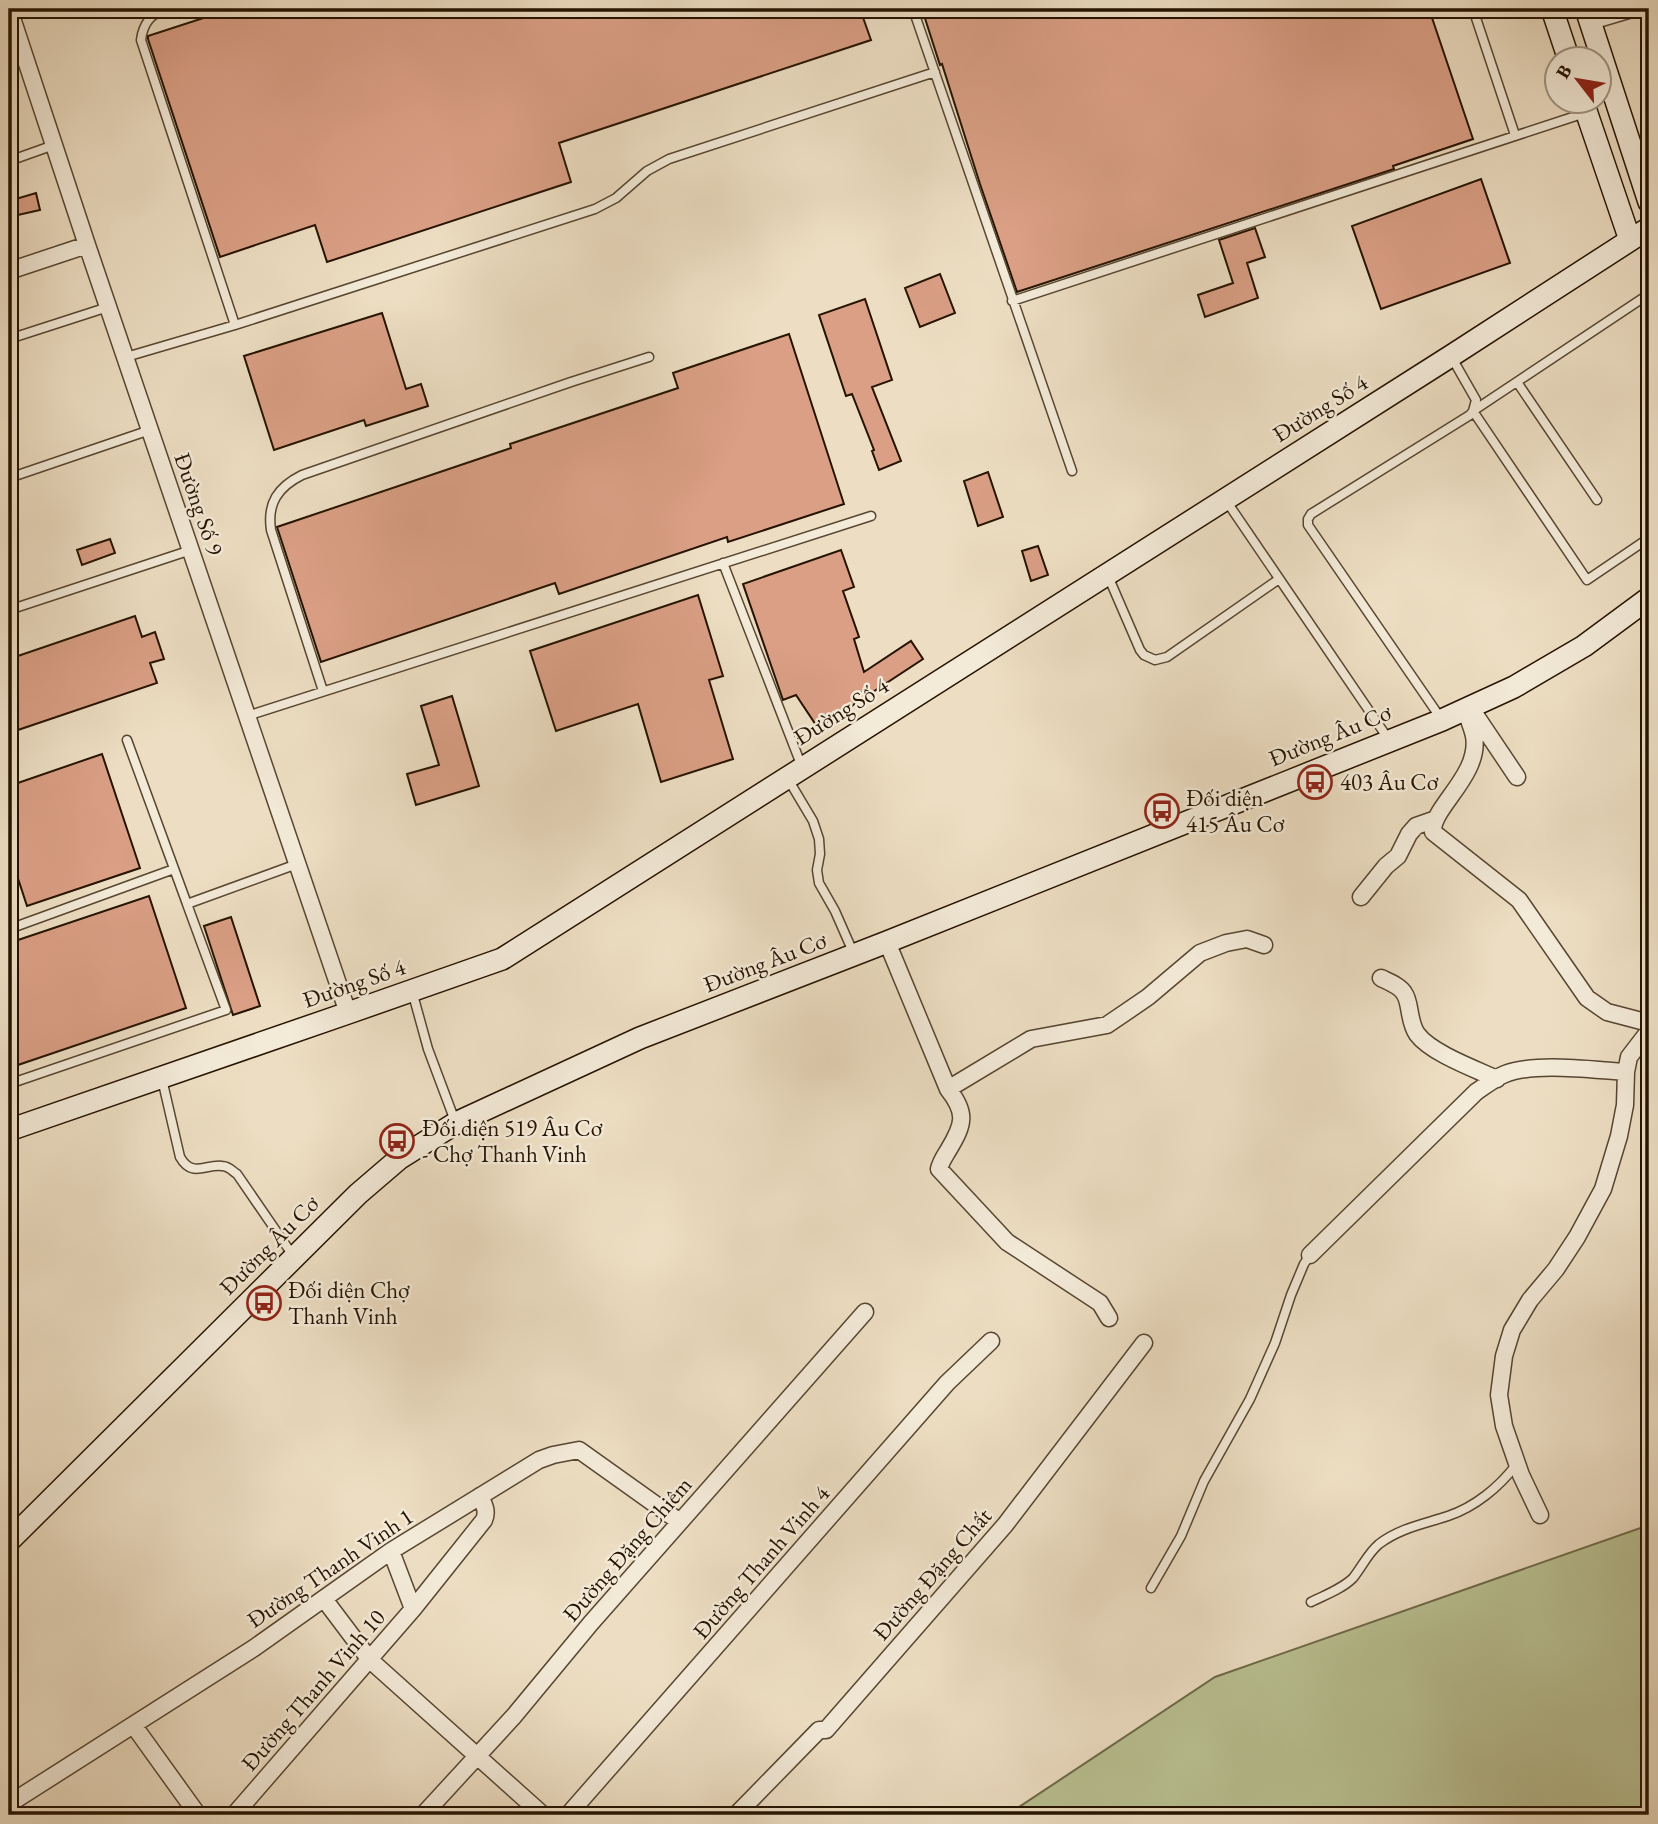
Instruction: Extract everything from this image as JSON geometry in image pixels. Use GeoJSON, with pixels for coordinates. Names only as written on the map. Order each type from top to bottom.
{"type":"FeatureCollection","features":[{"type":"Feature","properties":{"kind":"street","name":"Đường Số 9"},"geometry":{"type":"LineString","coordinates":[[9,9],[86,245],[348,1013]]}},
{"type":"Feature","properties":{"kind":"street"},"geometry":{"type":"LineString","coordinates":[[1552,9],[1564,46]]}},
{"type":"Feature","properties":{"kind":"street"},"geometry":{"type":"LineString","coordinates":[[1589,17],[1649,202]]}},
{"type":"Feature","properties":{"kind":"street"},"geometry":{"type":"LineString","coordinates":[[1588,116],[1630,240]]}},
{"type":"Feature","properties":{"kind":"street","name":"Đường Số 4"},"geometry":{"type":"LineString","coordinates":[[9,1130],[502,959],[1649,228]]}},
{"type":"Feature","properties":{"kind":"street"},"geometry":{"type":"LineString","coordinates":[[9,271],[86,245]]}},
{"type":"Feature","properties":{"kind":"street","name":"Đường Âu Cơ"},"geometry":{"type":"LineString","coordinates":[[9,1541],[358,1194],[400,1158],[456,1123],[640,1038],[1442,720],[1514,687],[1584,646],[1649,598]]}},
{"type":"Feature","properties":{"kind":"street"},"geometry":{"type":"LineString","coordinates":[[1468,708],[1517,776]]}},
{"type":"Feature","properties":{"kind":"street"},"geometry":{"type":"LineString","coordinates":[[1468,708],[1474,737],[1472,758],[1460,783],[1436,819],[1433,832],[1519,900],[1587,998],[1607,1012],[1649,1023]]}},
{"type":"Feature","properties":{"kind":"street"},"geometry":{"type":"LineString","coordinates":[[1361,897],[1386,866],[1398,856],[1416,826],[1436,819]]}},
{"type":"Feature","properties":{"kind":"street"},"geometry":{"type":"LineString","coordinates":[[948,1089],[1031,1039],[1107,1025],[1148,997],[1200,953],[1216,946],[1247,939],[1264,945]]}},
{"type":"Feature","properties":{"kind":"street"},"geometry":{"type":"LineString","coordinates":[[887,942],[948,1089],[962,1114],[961,1127],[939,1168],[1007,1242],[1100,1303],[1109,1318]]}},
{"type":"Feature","properties":{"kind":"street"},"geometry":{"type":"LineString","coordinates":[[1381,978],[1406,994],[1410,1019],[1418,1035],[1437,1050],[1497,1079]]}},
{"type":"Feature","properties":{"kind":"street"},"geometry":{"type":"LineString","coordinates":[[1540,1515],[1504,1426],[1499,1395],[1504,1356],[1512,1330],[1530,1300],[1556,1269],[1577,1237],[1603,1189],[1619,1136],[1628,1065],[1649,1031]]}},
{"type":"Feature","properties":{"kind":"street"},"geometry":{"type":"LineString","coordinates":[[1310,1255],[1476,1092],[1504,1074],[1560,1067],[1628,1065]]}},
{"type":"Feature","properties":{"kind":"street","name":"Đường Đặng Chiêm"},"geometry":{"type":"LineString","coordinates":[[423,1815],[514,1717],[591,1623],[865,1312]]}},
{"type":"Feature","properties":{"kind":"street","name":"Đường Thanh Vinh 4"},"geometry":{"type":"LineString","coordinates":[[568,1815],[947,1383],[991,1341]]}},
{"type":"Feature","properties":{"kind":"street","name":"Đường Đặng Chất"},"geometry":{"type":"LineString","coordinates":[[736,1815],[819,1730],[827,1730],[1005,1525],[1144,1343]]}},
{"type":"Feature","properties":{"kind":"street","name":"Đường Thanh Vinh 1"},"geometry":{"type":"LineString","coordinates":[[9,1804],[254,1648],[391,1551],[539,1460],[579,1450],[680,1522]]}},
{"type":"Feature","properties":{"kind":"street"},"geometry":{"type":"LineString","coordinates":[[413,1609],[484,1520],[486,1508],[480,1496]]}},
{"type":"Feature","properties":{"kind":"street","name":"Đường Thanh Vinh 10"},"geometry":{"type":"LineString","coordinates":[[234,1815],[413,1609],[391,1551]]}},
{"type":"Feature","properties":{"kind":"street"},"geometry":{"type":"LineString","coordinates":[[324,1599],[370,1660],[542,1815]]}},
{"type":"Feature","properties":{"kind":"street"},"geometry":{"type":"LineString","coordinates":[[134,1726],[198,1815]]}},
{"type":"Feature","properties":{"kind":"lane"},"geometry":{"type":"LineString","coordinates":[[166,9],[157,12],[145,23],[141,40],[234,325]]}},
{"type":"Feature","properties":{"kind":"lane"},"geometry":{"type":"LineString","coordinates":[[913,9],[1072,471]]}},
{"type":"Feature","properties":{"kind":"lane"},"geometry":{"type":"LineString","coordinates":[[1473,9],[1516,135]]}},
{"type":"Feature","properties":{"kind":"lane"},"geometry":{"type":"LineString","coordinates":[[1589,17],[1646,9]]}},
{"type":"Feature","properties":{"kind":"lane"},"geometry":{"type":"LineString","coordinates":[[126,357],[594,209],[616,198],[647,171],[669,159],[935,72]]}},
{"type":"Feature","properties":{"kind":"lane"},"geometry":{"type":"LineString","coordinates":[[1013,300],[1516,135],[1563,116]]}},
{"type":"Feature","properties":{"kind":"lane"},"geometry":{"type":"LineString","coordinates":[[9,161],[54,145]]}},
{"type":"Feature","properties":{"kind":"lane"},"geometry":{"type":"LineString","coordinates":[[1442,720],[1308,525],[1308,519],[1311,513],[1470,415],[1649,294]]}},
{"type":"Feature","properties":{"kind":"lane"},"geometry":{"type":"LineString","coordinates":[[9,339],[108,307]]}},
{"type":"Feature","properties":{"kind":"lane"},"geometry":{"type":"LineString","coordinates":[[1451,356],[1475,395],[1473,411],[1587,580],[1649,538]]}},
{"type":"Feature","properties":{"kind":"lane"},"geometry":{"type":"LineString","coordinates":[[323,691],[271,530],[270,511],[284,487],[302,475],[649,357]]}},
{"type":"Feature","properties":{"kind":"lane"},"geometry":{"type":"LineString","coordinates":[[1517,382],[1597,500]]}},
{"type":"Feature","properties":{"kind":"lane"},"geometry":{"type":"LineString","coordinates":[[9,478],[150,430]]}},
{"type":"Feature","properties":{"kind":"lane"},"geometry":{"type":"LineString","coordinates":[[1225,499],[1389,740]]}},
{"type":"Feature","properties":{"kind":"lane"},"geometry":{"type":"LineString","coordinates":[[247,716],[871,516]]}},
{"type":"Feature","properties":{"kind":"lane"},"geometry":{"type":"LineString","coordinates":[[9,610],[191,550]]}},
{"type":"Feature","properties":{"kind":"lane"},"geometry":{"type":"LineString","coordinates":[[723,563],[801,798],[819,839],[819,883],[835,911],[854,955]]}},
{"type":"Feature","properties":{"kind":"lane"},"geometry":{"type":"LineString","coordinates":[[1107,574],[1140,650],[1155,660],[1167,657],[1279,579]]}},
{"type":"Feature","properties":{"kind":"lane"},"geometry":{"type":"LineString","coordinates":[[9,1084],[226,1010],[127,740]]}},
{"type":"Feature","properties":{"kind":"lane"},"geometry":{"type":"LineString","coordinates":[[187,904],[297,864]]}},
{"type":"Feature","properties":{"kind":"lane"},"geometry":{"type":"LineString","coordinates":[[9,929],[174,869]]}},
{"type":"Feature","properties":{"kind":"lane"},"geometry":{"type":"LineString","coordinates":[[412,991],[428,1049],[456,1123]]}},
{"type":"Feature","properties":{"kind":"lane"},"geometry":{"type":"LineString","coordinates":[[162,1077],[183,1162],[198,1169],[228,1167],[237,1174],[294,1257]]}},
{"type":"Feature","properties":{"kind":"lane"},"geometry":{"type":"LineString","coordinates":[[1151,1588],[1181,1536],[1204,1481],[1250,1399],[1275,1343],[1295,1285],[1310,1255]]}},
{"type":"Feature","properties":{"kind":"lane"},"geometry":{"type":"LineString","coordinates":[[1311,1602],[1353,1578],[1377,1545],[1401,1531],[1450,1516],[1473,1504],[1504,1481],[1517,1463]]}},
{"type":"Feature","properties":{"kind":"green space"},"geometry":{"type":"Polygon","coordinates":[[[1649,1525],[1649,1815],[1007,1815],[1215,1677],[1649,1525]]]}},
{"type":"Feature","properties":{"kind":"building"},"geometry":{"type":"Polygon","coordinates":[[[231,9],[860,9],[871,40],[559,143],[571,182],[327,262],[315,225],[220,257],[148,36],[231,9]]]}},
{"type":"Feature","properties":{"kind":"building"},"geometry":{"type":"Polygon","coordinates":[[[922,9],[1429,9],[1473,139],[1393,166],[1394,169],[1017,292],[922,9]]]}},
{"type":"Feature","properties":{"kind":"building"},"geometry":{"type":"Polygon","coordinates":[[[1481,179],[1510,263],[1381,309],[1352,226],[1481,179]]]}},
{"type":"Feature","properties":{"kind":"building"},"geometry":{"type":"Polygon","coordinates":[[[36,193],[40,210],[9,217],[9,201],[36,193]]]}},
{"type":"Feature","properties":{"kind":"building"},"geometry":{"type":"Polygon","coordinates":[[[1255,228],[1265,257],[1247,263],[1258,298],[1205,317],[1198,295],[1233,283],[1219,240],[1255,228]]]}},
{"type":"Feature","properties":{"kind":"building"},"geometry":{"type":"Polygon","coordinates":[[[940,274],[955,313],[920,327],[905,288],[940,274]]]}},
{"type":"Feature","properties":{"kind":"building"},"geometry":{"type":"Polygon","coordinates":[[[865,299],[892,380],[872,387],[901,461],[879,470],[852,394],[846,396],[819,315],[865,299]]]}},
{"type":"Feature","properties":{"kind":"building"},"geometry":{"type":"Polygon","coordinates":[[[382,313],[406,389],[421,384],[428,406],[366,426],[364,420],[274,450],[244,356],[382,313]]]}},
{"type":"Feature","properties":{"kind":"building"},"geometry":{"type":"Polygon","coordinates":[[[789,334],[844,504],[728,542],[727,537],[559,594],[555,583],[321,662],[277,527],[511,448],[510,444],[678,388],[673,373],[789,334]]]}},
{"type":"Feature","properties":{"kind":"building"},"geometry":{"type":"Polygon","coordinates":[[[988,472],[1003,517],[978,526],[964,481],[988,472]]]}},
{"type":"Feature","properties":{"kind":"building"},"geometry":{"type":"Polygon","coordinates":[[[110,539],[115,553],[82,565],[77,550],[110,539]]]}},
{"type":"Feature","properties":{"kind":"building"},"geometry":{"type":"Polygon","coordinates":[[[1038,546],[1048,575],[1031,581],[1022,551],[1038,546]]]}},
{"type":"Feature","properties":{"kind":"building"},"geometry":{"type":"Polygon","coordinates":[[[841,550],[854,587],[843,591],[859,637],[854,639],[864,672],[911,641],[923,659],[818,728],[796,695],[783,700],[743,584],[841,550]]]}},
{"type":"Feature","properties":{"kind":"building"},"geometry":{"type":"Polygon","coordinates":[[[698,595],[723,676],[709,680],[733,759],[661,782],[638,704],[556,731],[530,651],[698,595]]]}},
{"type":"Feature","properties":{"kind":"building"},"geometry":{"type":"Polygon","coordinates":[[[135,616],[142,637],[155,632],[164,659],[150,663],[157,683],[9,733],[9,659],[135,616]]]}},
{"type":"Feature","properties":{"kind":"building"},"geometry":{"type":"Polygon","coordinates":[[[452,696],[479,786],[416,805],[407,774],[439,765],[421,706],[452,696]]]}},
{"type":"Feature","properties":{"kind":"building"},"geometry":{"type":"Polygon","coordinates":[[[102,754],[140,868],[27,906],[9,851],[9,786],[102,754]]]}},
{"type":"Feature","properties":{"kind":"building"},"geometry":{"type":"Polygon","coordinates":[[[149,896],[186,1008],[9,1068],[9,943],[149,896]]]}},
{"type":"Feature","properties":{"kind":"building"},"geometry":{"type":"Polygon","coordinates":[[[231,917],[260,1006],[233,1015],[204,926],[231,917]]]}},
{"type":"Feature","properties":{"kind":"place","name":"403 Âu Cơ"},"geometry":{"type":"Point","coordinates":[1315,782]}},
{"type":"Feature","properties":{"kind":"place","name":"Đối diện 415 Âu Cơ"},"geometry":{"type":"Point","coordinates":[1162,811]}},
{"type":"Feature","properties":{"kind":"place","name":"Đối diện 519 Âu Cơ - Chợ Thanh Vinh"},"geometry":{"type":"Point","coordinates":[397,1141]}},
{"type":"Feature","properties":{"kind":"place","name":"Đối diện Chợ Thanh Vinh"},"geometry":{"type":"Point","coordinates":[264,1303]}}]}
